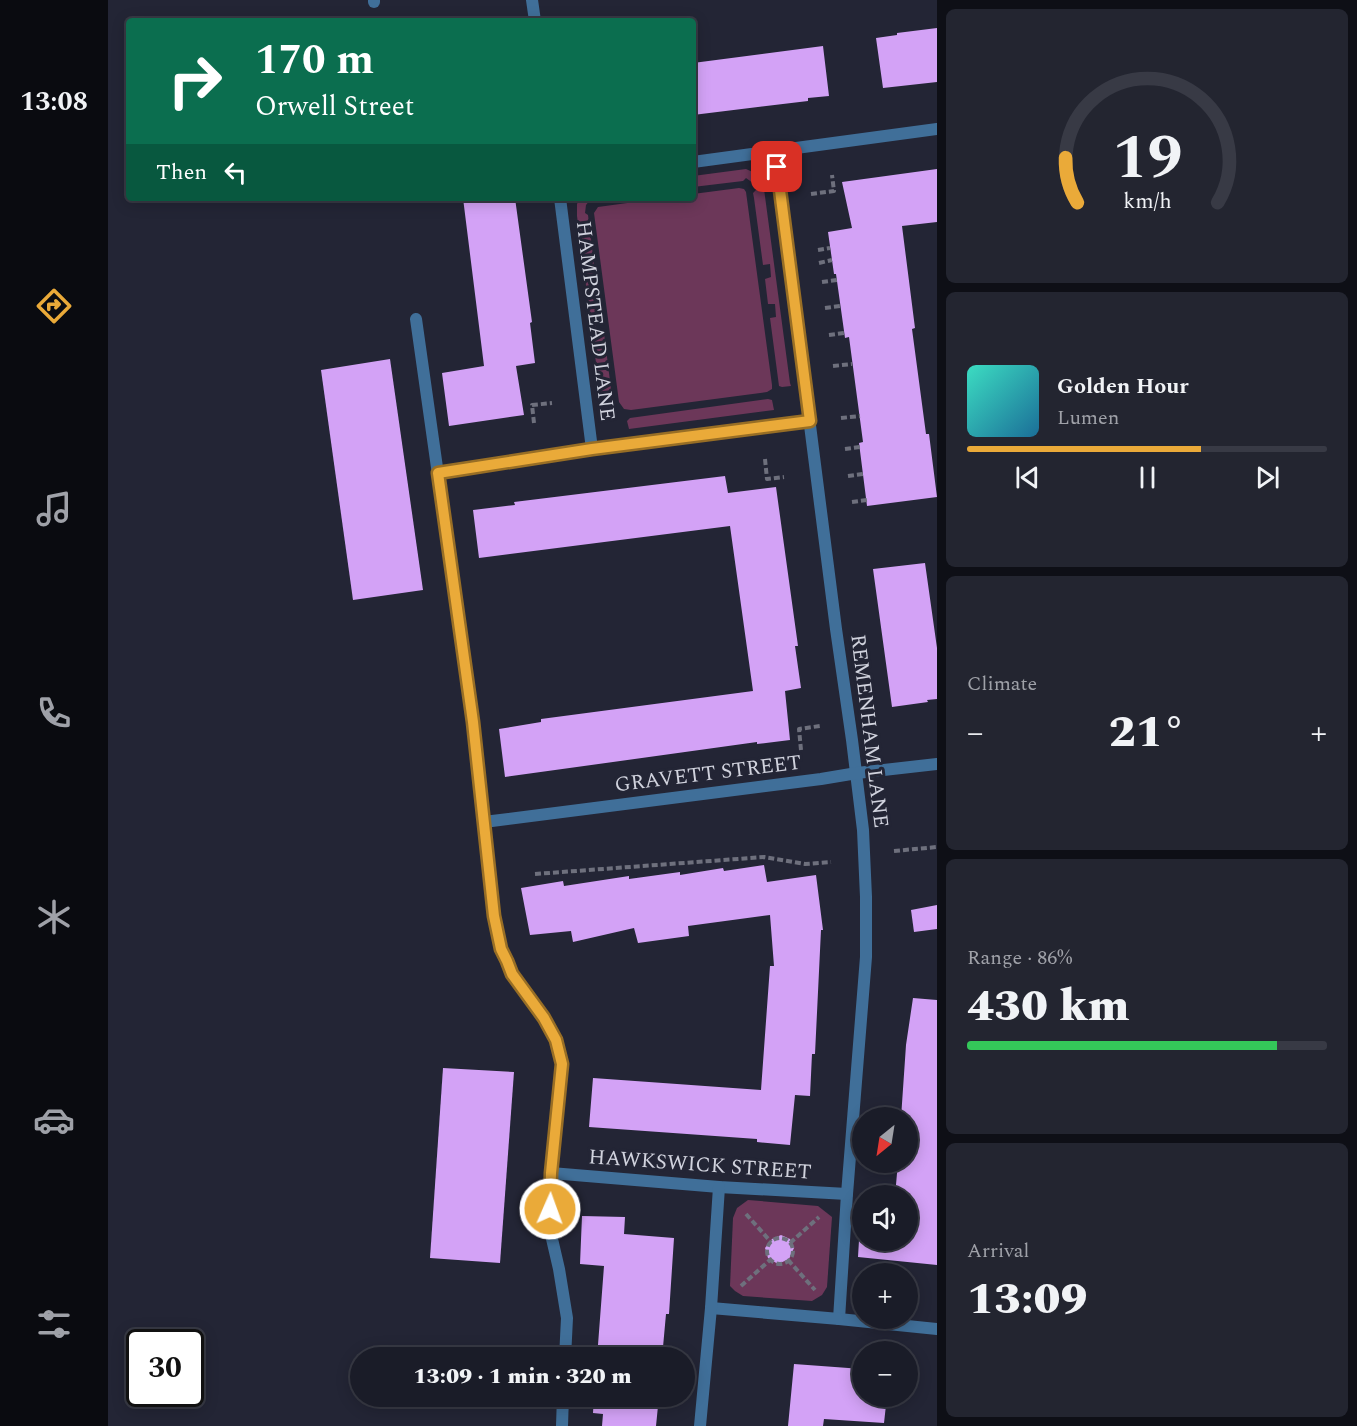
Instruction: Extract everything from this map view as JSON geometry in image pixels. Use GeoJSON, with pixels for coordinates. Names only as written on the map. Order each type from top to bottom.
{"type":"FeatureCollection","features":[{"type":"Feature","properties":{"kind":"street"},"geometry":{"type":"LineString","coordinates":[[532,0],[535,18]]}},
{"type":"Feature","properties":{"kind":"street"},"geometry":{"type":"LineString","coordinates":[[696,162],[937,129]]}},
{"type":"Feature","properties":{"kind":"street","name":"REMENHAM LANE"},"geometry":{"type":"LineString","coordinates":[[775,151],[836,629],[857,773],[864,852],[866,957],[839,1319]]}},
{"type":"Feature","properties":{"kind":"street","name":"HAMPSTEAD LANE"},"geometry":{"type":"LineString","coordinates":[[560,201],[592,449]]}},
{"type":"Feature","properties":{"kind":"street"},"geometry":{"type":"LineString","coordinates":[[416,319],[473,722],[494,916],[501,949],[512,974],[544,1018],[556,1040],[562,1064],[551,1173],[549,1226],[567,1318],[566,1347]]}},
{"type":"Feature","properties":{"kind":"street"},"geometry":{"type":"LineString","coordinates":[[438,473],[592,449],[810,421]]}},
{"type":"Feature","properties":{"kind":"street","name":"GRAVETT STREET"},"geometry":{"type":"LineString","coordinates":[[484,822],[937,764]]}},
{"type":"Feature","properties":{"kind":"street","name":"HAWKSWICK STREET"},"geometry":{"type":"LineString","coordinates":[[551,1173],[719,1187],[847,1194]]}},
{"type":"Feature","properties":{"kind":"street"},"geometry":{"type":"LineString","coordinates":[[700,1426],[719,1187]]}},
{"type":"Feature","properties":{"kind":"street"},"geometry":{"type":"LineString","coordinates":[[711,1308],[937,1329]]}},
{"type":"Feature","properties":{"kind":"street"},"geometry":{"type":"LineString","coordinates":[[562,1426],[563,1407]]}},
{"type":"Feature","properties":{"kind":"path"},"geometry":{"type":"LineString","coordinates":[[811,194],[834,191],[832,175]]}},
{"type":"Feature","properties":{"kind":"path"},"geometry":{"type":"LineString","coordinates":[[818,250],[830,248]]}},
{"type":"Feature","properties":{"kind":"path"},"geometry":{"type":"LineString","coordinates":[[819,262],[832,260]]}},
{"type":"Feature","properties":{"kind":"path"},"geometry":{"type":"LineString","coordinates":[[822,282],[837,280]]}},
{"type":"Feature","properties":{"kind":"path"},"geometry":{"type":"LineString","coordinates":[[825,308],[840,306]]}},
{"type":"Feature","properties":{"kind":"path"},"geometry":{"type":"LineString","coordinates":[[829,335],[844,333]]}},
{"type":"Feature","properties":{"kind":"path"},"geometry":{"type":"LineString","coordinates":[[833,366],[852,364]]}},
{"type":"Feature","properties":{"kind":"path"},"geometry":{"type":"LineString","coordinates":[[534,423],[532,405],[552,403]]}},
{"type":"Feature","properties":{"kind":"path"},"geometry":{"type":"LineString","coordinates":[[841,418],[860,416]]}},
{"type":"Feature","properties":{"kind":"path"},"geometry":{"type":"LineString","coordinates":[[845,449],[860,447]]}},
{"type":"Feature","properties":{"kind":"path"},"geometry":{"type":"LineString","coordinates":[[765,459],[766,479],[784,477]]}},
{"type":"Feature","properties":{"kind":"path"},"geometry":{"type":"LineString","coordinates":[[848,476],[863,474]]}},
{"type":"Feature","properties":{"kind":"path"},"geometry":{"type":"LineString","coordinates":[[852,502],[867,500]]}},
{"type":"Feature","properties":{"kind":"path"},"geometry":{"type":"LineString","coordinates":[[801,750],[799,729],[820,726]]}},
{"type":"Feature","properties":{"kind":"path"},"geometry":{"type":"LineString","coordinates":[[894,851],[937,847]]}},
{"type":"Feature","properties":{"kind":"path"},"geometry":{"type":"LineString","coordinates":[[535,874],[764,857],[805,864],[831,862]]}},
{"type":"Feature","properties":{"kind":"path"},"geometry":{"type":"LineString","coordinates":[[746,1214],[771,1242]]}},
{"type":"Feature","properties":{"kind":"path"},"geometry":{"type":"LineString","coordinates":[[790,1243],[819,1217]]}},
{"type":"Feature","properties":{"kind":"path"},"geometry":{"type":"LineString","coordinates":[[779,1238],[790,1243],[792,1254],[785,1262],[777,1263],[767,1253],[771,1242],[779,1238]]}},
{"type":"Feature","properties":{"kind":"path"},"geometry":{"type":"LineString","coordinates":[[741,1286],[771,1259]]}},
{"type":"Feature","properties":{"kind":"path"},"geometry":{"type":"LineString","coordinates":[[788,1260],[815,1290]]}},
{"type":"Feature","properties":{"kind":"shaded area"},"geometry":{"type":"Polygon","coordinates":[[[746,169],[757,174],[763,182],[753,183],[746,178],[743,181],[696,187],[696,176],[746,169]]]}},
{"type":"Feature","properties":{"kind":"shaded area"},"geometry":{"type":"Polygon","coordinates":[[[739,188],[746,192],[772,389],[767,392],[631,410],[624,409],[619,402],[594,213],[598,207],[642,201],[696,201],[696,194],[739,188]]]}},
{"type":"Feature","properties":{"kind":"shaded area"},"geometry":{"type":"Polygon","coordinates":[[[764,189],[791,386],[779,386],[770,318],[776,317],[775,304],[768,304],[765,279],[771,277],[770,264],[763,265],[753,193],[764,189]]]}},
{"type":"Feature","properties":{"kind":"shaded area"},"geometry":{"type":"Polygon","coordinates":[[[578,201],[589,201],[585,213],[588,215],[596,280],[590,282],[592,294],[599,294],[602,319],[595,320],[597,333],[604,333],[612,408],[602,409],[577,204],[578,201]]]}},
{"type":"Feature","properties":{"kind":"shaded area"},"geometry":{"type":"Polygon","coordinates":[[[772,400],[774,410],[629,429],[627,421],[630,418],[772,400]]]}},
{"type":"Feature","properties":{"kind":"shaded area"},"geometry":{"type":"Polygon","coordinates":[[[748,1200],[818,1206],[832,1217],[827,1287],[822,1295],[812,1301],[743,1296],[730,1286],[733,1218],[737,1208],[748,1200]]]}},
{"type":"Feature","properties":{"kind":"building"},"geometry":{"type":"Polygon","coordinates":[[[937,28],[937,82],[883,88],[876,38],[937,28]]]}},
{"type":"Feature","properties":{"kind":"building"},"geometry":{"type":"Polygon","coordinates":[[[823,46],[829,96],[808,98],[808,101],[696,115],[696,63],[823,46]]]}},
{"type":"Feature","properties":{"kind":"building"},"geometry":{"type":"Polygon","coordinates":[[[937,169],[937,222],[902,226],[915,328],[912,329],[937,497],[867,506],[859,443],[863,442],[849,337],[845,338],[828,232],[852,228],[842,182],[937,169]]]}},
{"type":"Feature","properties":{"kind":"building"},"geometry":{"type":"Polygon","coordinates":[[[463,201],[515,201],[532,322],[530,323],[535,363],[516,366],[524,415],[449,426],[442,373],[484,366],[463,201]]]}},
{"type":"Feature","properties":{"kind":"building"},"geometry":{"type":"Polygon","coordinates":[[[390,359],[423,590],[353,600],[321,370],[390,359]]]}},
{"type":"Feature","properties":{"kind":"building"},"geometry":{"type":"Polygon","coordinates":[[[725,476],[728,493],[776,487],[798,646],[795,646],[801,688],[785,691],[790,740],[757,744],[757,742],[505,777],[499,729],[541,722],[541,719],[753,691],[730,526],[479,558],[473,510],[515,505],[514,502],[725,476]]]}},
{"type":"Feature","properties":{"kind":"building"},"geometry":{"type":"Polygon","coordinates":[[[925,563],[937,648],[937,699],[892,707],[873,569],[925,563]]]}},
{"type":"Feature","properties":{"kind":"building"},"geometry":{"type":"Polygon","coordinates":[[[764,865],[767,882],[816,875],[823,930],[821,930],[815,1054],[812,1054],[810,1096],[795,1095],[790,1145],[757,1142],[757,1139],[589,1127],[593,1078],[761,1090],[770,966],[774,966],[770,915],[688,926],[689,936],[638,943],[634,928],[573,942],[571,931],[530,935],[521,888],[563,881],[564,886],[629,876],[629,879],[680,872],[680,875],[723,868],[724,871],[764,865]]]}},
{"type":"Feature","properties":{"kind":"building"},"geometry":{"type":"Polygon","coordinates":[[[937,905],[937,929],[914,932],[911,910],[937,905]]]}},
{"type":"Feature","properties":{"kind":"building"},"geometry":{"type":"Polygon","coordinates":[[[913,998],[937,1000],[937,1265],[858,1257],[858,1251],[918,1251],[918,1185],[896,1185],[897,1173],[918,1173],[918,1107],[902,1107],[906,1045],[913,998]]]}},
{"type":"Feature","properties":{"kind":"building"},"geometry":{"type":"Polygon","coordinates":[[[443,1068],[514,1072],[500,1263],[430,1258],[443,1068]]]}},
{"type":"Feature","properties":{"kind":"building"},"geometry":{"type":"Polygon","coordinates":[[[582,1216],[625,1217],[624,1234],[674,1238],[669,1314],[666,1314],[663,1347],[598,1347],[604,1266],[580,1264],[582,1216]]]}},
{"type":"Feature","properties":{"kind":"building"},"geometry":{"type":"Polygon","coordinates":[[[781,1235],[790,1239],[794,1248],[789,1259],[778,1264],[768,1258],[765,1248],[772,1239],[781,1235]]]}},
{"type":"Feature","properties":{"kind":"building"},"geometry":{"type":"Polygon","coordinates":[[[794,1364],[852,1368],[852,1407],[886,1407],[884,1423],[824,1419],[823,1426],[788,1426],[794,1364]]]}},
{"type":"Feature","properties":{"kind":"building"},"geometry":{"type":"Polygon","coordinates":[[[593,1407],[658,1407],[656,1426],[602,1426],[603,1414],[593,1413],[593,1407]]]}},
{"type":"Feature","properties":{"kind":"route"},"geometry":{"type":"LineString","coordinates":[[550,1209],[551,1173],[562,1064],[556,1040],[544,1018],[512,974],[501,949],[494,916],[473,722],[438,473],[592,449],[810,421],[777,167]]}}]}
